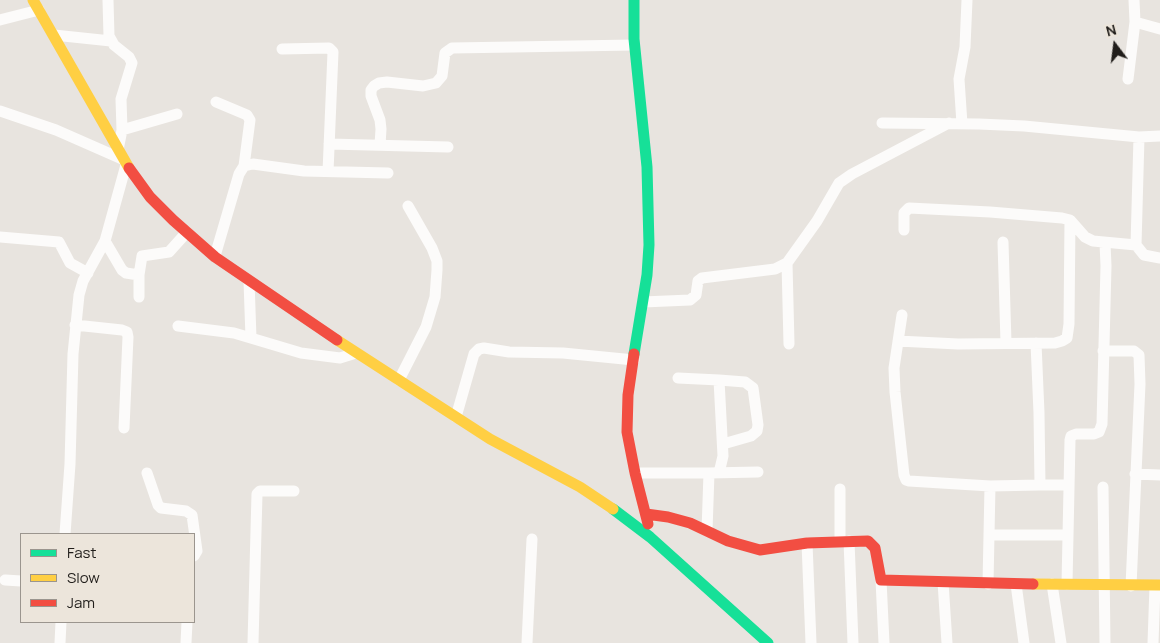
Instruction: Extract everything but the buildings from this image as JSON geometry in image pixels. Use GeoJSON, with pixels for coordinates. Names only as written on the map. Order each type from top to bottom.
{"type":"FeatureCollection","features":[{"type":"Feature","properties":{"kind":"street"},"geometry":{"type":"LineString","coordinates":[[33,0],[122,158],[150,197],[187,232],[249,281],[356,353],[490,439],[580,488],[650,537],[768,643]]}},
{"type":"Feature","properties":{"kind":"street"},"geometry":{"type":"LineString","coordinates":[[65,533],[70,464],[73,354],[80,288],[105,242],[122,158],[120,103],[132,63],[129,57],[111,41],[108,30],[108,0]]}},
{"type":"Feature","properties":{"kind":"street"},"geometry":{"type":"LineString","coordinates":[[634,0],[634,45],[647,167],[650,245],[626,416],[628,446],[646,514],[650,537]]}},
{"type":"Feature","properties":{"kind":"street"},"geometry":{"type":"LineString","coordinates":[[962,124],[959,79],[965,47],[967,0]]}},
{"type":"Feature","properties":{"kind":"street"},"geometry":{"type":"LineString","coordinates":[[1128,78],[1134,22],[1134,0]]}},
{"type":"Feature","properties":{"kind":"street"},"geometry":{"type":"LineString","coordinates":[[0,20],[39,10]]}},
{"type":"Feature","properties":{"kind":"street"},"geometry":{"type":"LineString","coordinates":[[1134,22],[1160,29]]}},
{"type":"Feature","properties":{"kind":"street"},"geometry":{"type":"LineString","coordinates":[[54,36],[111,41]]}},
{"type":"Feature","properties":{"kind":"street"},"geometry":{"type":"LineString","coordinates":[[380,146],[380,120],[371,96],[374,86],[387,82],[423,86],[436,83],[442,76],[445,53],[452,48],[634,45]]}},
{"type":"Feature","properties":{"kind":"street"},"geometry":{"type":"LineString","coordinates":[[282,49],[329,48],[333,52],[328,172]]}},
{"type":"Feature","properties":{"kind":"street"},"geometry":{"type":"LineString","coordinates":[[215,256],[239,174],[244,166],[250,120],[247,116],[216,102]]}},
{"type":"Feature","properties":{"kind":"street"},"geometry":{"type":"LineString","coordinates":[[0,111],[56,130],[122,158]]}},
{"type":"Feature","properties":{"kind":"street"},"geometry":{"type":"LineString","coordinates":[[122,130],[177,114]]}},
{"type":"Feature","properties":{"kind":"street"},"geometry":{"type":"LineString","coordinates":[[882,123],[1024,126],[1139,137],[1160,136]]}},
{"type":"Feature","properties":{"kind":"street"},"geometry":{"type":"LineString","coordinates":[[643,302],[690,300],[696,295],[700,279],[775,269],[787,263],[817,221],[839,182],[949,124]]}},
{"type":"Feature","properties":{"kind":"street"},"geometry":{"type":"LineString","coordinates":[[1139,137],[1136,244],[1144,255],[1160,258]]}},
{"type":"Feature","properties":{"kind":"street"},"geometry":{"type":"LineString","coordinates":[[329,144],[448,147]]}},
{"type":"Feature","properties":{"kind":"street"},"geometry":{"type":"LineString","coordinates":[[244,166],[253,164],[304,171],[388,173]]}},
{"type":"Feature","properties":{"kind":"street"},"geometry":{"type":"LineString","coordinates":[[399,380],[426,327],[434,297],[437,270],[437,261],[432,248],[408,206]]}},
{"type":"Feature","properties":{"kind":"street"},"geometry":{"type":"LineString","coordinates":[[904,230],[904,213],[909,208],[1034,215],[1070,220],[1088,239],[1104,243],[1136,244]]}},
{"type":"Feature","properties":{"kind":"street"},"geometry":{"type":"LineString","coordinates":[[898,341],[958,344],[1055,343],[1067,338],[1069,333],[1070,220]]}},
{"type":"Feature","properties":{"kind":"street"},"geometry":{"type":"LineString","coordinates":[[139,297],[139,275],[142,256],[169,252],[187,232]]}},
{"type":"Feature","properties":{"kind":"street"},"geometry":{"type":"LineString","coordinates":[[0,237],[59,242],[70,263],[88,273]]}},
{"type":"Feature","properties":{"kind":"street"},"geometry":{"type":"LineString","coordinates":[[105,242],[122,270],[126,273],[139,275]]}},
{"type":"Feature","properties":{"kind":"street"},"geometry":{"type":"LineString","coordinates":[[1003,242],[1006,343]]}},
{"type":"Feature","properties":{"kind":"street"},"geometry":{"type":"LineString","coordinates":[[1067,584],[1070,440],[1076,434],[1094,434],[1099,432],[1101,428],[1105,284],[1104,243]]}},
{"type":"Feature","properties":{"kind":"street"},"geometry":{"type":"LineString","coordinates":[[787,263],[789,344]]}},
{"type":"Feature","properties":{"kind":"street"},"geometry":{"type":"LineString","coordinates":[[249,281],[251,338]]}},
{"type":"Feature","properties":{"kind":"street"},"geometry":{"type":"LineString","coordinates":[[902,316],[894,368],[895,392],[906,480],[909,482],[990,486],[1069,485]]}},
{"type":"Feature","properties":{"kind":"street"},"geometry":{"type":"LineString","coordinates":[[75,325],[127,332],[124,428]]}},
{"type":"Feature","properties":{"kind":"street"},"geometry":{"type":"LineString","coordinates":[[178,326],[212,329],[301,353],[334,358],[346,357],[356,353]]}},
{"type":"Feature","properties":{"kind":"street"},"geometry":{"type":"LineString","coordinates":[[1036,343],[1040,485]]}},
{"type":"Feature","properties":{"kind":"street"},"geometry":{"type":"LineString","coordinates":[[456,417],[474,354],[479,349],[509,352],[563,353],[634,360]]}},
{"type":"Feature","properties":{"kind":"street"},"geometry":{"type":"LineString","coordinates":[[1103,352],[1134,351],[1139,355],[1131,586]]}},
{"type":"Feature","properties":{"kind":"street"},"geometry":{"type":"LineString","coordinates":[[678,378],[745,382],[751,385],[754,392],[758,430],[751,436],[723,444]]}},
{"type":"Feature","properties":{"kind":"street"},"geometry":{"type":"LineString","coordinates":[[707,531],[714,473],[723,456],[718,380]]}},
{"type":"Feature","properties":{"kind":"street"},"geometry":{"type":"LineString","coordinates":[[635,473],[758,472]]}},
{"type":"Feature","properties":{"kind":"street"},"geometry":{"type":"LineString","coordinates":[[147,473],[158,506],[186,511],[192,515],[195,533]]}},
{"type":"Feature","properties":{"kind":"street"},"geometry":{"type":"LineString","coordinates":[[1136,474],[1160,475]]}},
{"type":"Feature","properties":{"kind":"street"},"geometry":{"type":"LineString","coordinates":[[988,584],[990,486]]}},
{"type":"Feature","properties":{"kind":"street"},"geometry":{"type":"LineString","coordinates":[[1103,487],[1105,643]]}},
{"type":"Feature","properties":{"kind":"street"},"geometry":{"type":"LineString","coordinates":[[840,489],[853,643]]}},
{"type":"Feature","properties":{"kind":"street"},"geometry":{"type":"LineString","coordinates":[[253,643],[257,494],[260,491],[294,491]]}},
{"type":"Feature","properties":{"kind":"street"},"geometry":{"type":"LineString","coordinates":[[646,514],[668,517],[690,524],[728,541],[760,550],[807,543],[868,541],[875,548],[881,580],[884,643]]}},
{"type":"Feature","properties":{"kind":"street"},"geometry":{"type":"LineString","coordinates":[[989,535],[1068,535]]}},
{"type":"Feature","properties":{"kind":"street"},"geometry":{"type":"LineString","coordinates":[[195,536],[197,550],[195,554]]}},
{"type":"Feature","properties":{"kind":"street"},"geometry":{"type":"LineString","coordinates":[[527,643],[532,539]]}},
{"type":"Feature","properties":{"kind":"street"},"geometry":{"type":"LineString","coordinates":[[807,543],[811,643]]}},
{"type":"Feature","properties":{"kind":"street"},"geometry":{"type":"LineString","coordinates":[[6,580],[20,581]]}},
{"type":"Feature","properties":{"kind":"street"},"geometry":{"type":"LineString","coordinates":[[881,580],[988,584],[1158,586],[1154,643]]}},
{"type":"Feature","properties":{"kind":"street"},"geometry":{"type":"LineString","coordinates":[[943,582],[947,643]]}},
{"type":"Feature","properties":{"kind":"street"},"geometry":{"type":"LineString","coordinates":[[1016,584],[1024,643]]}},
{"type":"Feature","properties":{"kind":"street"},"geometry":{"type":"LineString","coordinates":[[1052,584],[1061,643]]}},
{"type":"Feature","properties":{"kind":"street"},"geometry":{"type":"LineString","coordinates":[[60,643],[61,623]]}},
{"type":"Feature","properties":{"kind":"street"},"geometry":{"type":"LineString","coordinates":[[186,643],[187,623]]}},
{"type":"Feature","properties":{"kind":"traffic: fast"},"geometry":{"type":"LineString","coordinates":[[634,0],[634,39],[647,167],[649,245],[647,275],[634,354]]}},
{"type":"Feature","properties":{"kind":"traffic: fast"},"geometry":{"type":"LineString","coordinates":[[613,509],[650,537],[768,643]]}},
{"type":"Feature","properties":{"kind":"traffic: slow"},"geometry":{"type":"LineString","coordinates":[[33,0],[129,168]]}},
{"type":"Feature","properties":{"kind":"traffic: slow"},"geometry":{"type":"LineString","coordinates":[[337,340],[490,439],[580,487],[613,509]]}},
{"type":"Feature","properties":{"kind":"traffic: slow"},"geometry":{"type":"LineString","coordinates":[[1033,584],[1160,585]]}},
{"type":"Feature","properties":{"kind":"traffic: jam"},"geometry":{"type":"LineString","coordinates":[[129,168],[150,197],[215,257],[337,340]]}},
{"type":"Feature","properties":{"kind":"traffic: jam"},"geometry":{"type":"LineString","coordinates":[[634,354],[628,395],[627,432],[648,524]]}},
{"type":"Feature","properties":{"kind":"traffic: jam"},"geometry":{"type":"LineString","coordinates":[[646,514],[690,523],[728,541],[760,550],[807,543],[868,541],[875,548],[881,580],[1033,584]]}}]}
